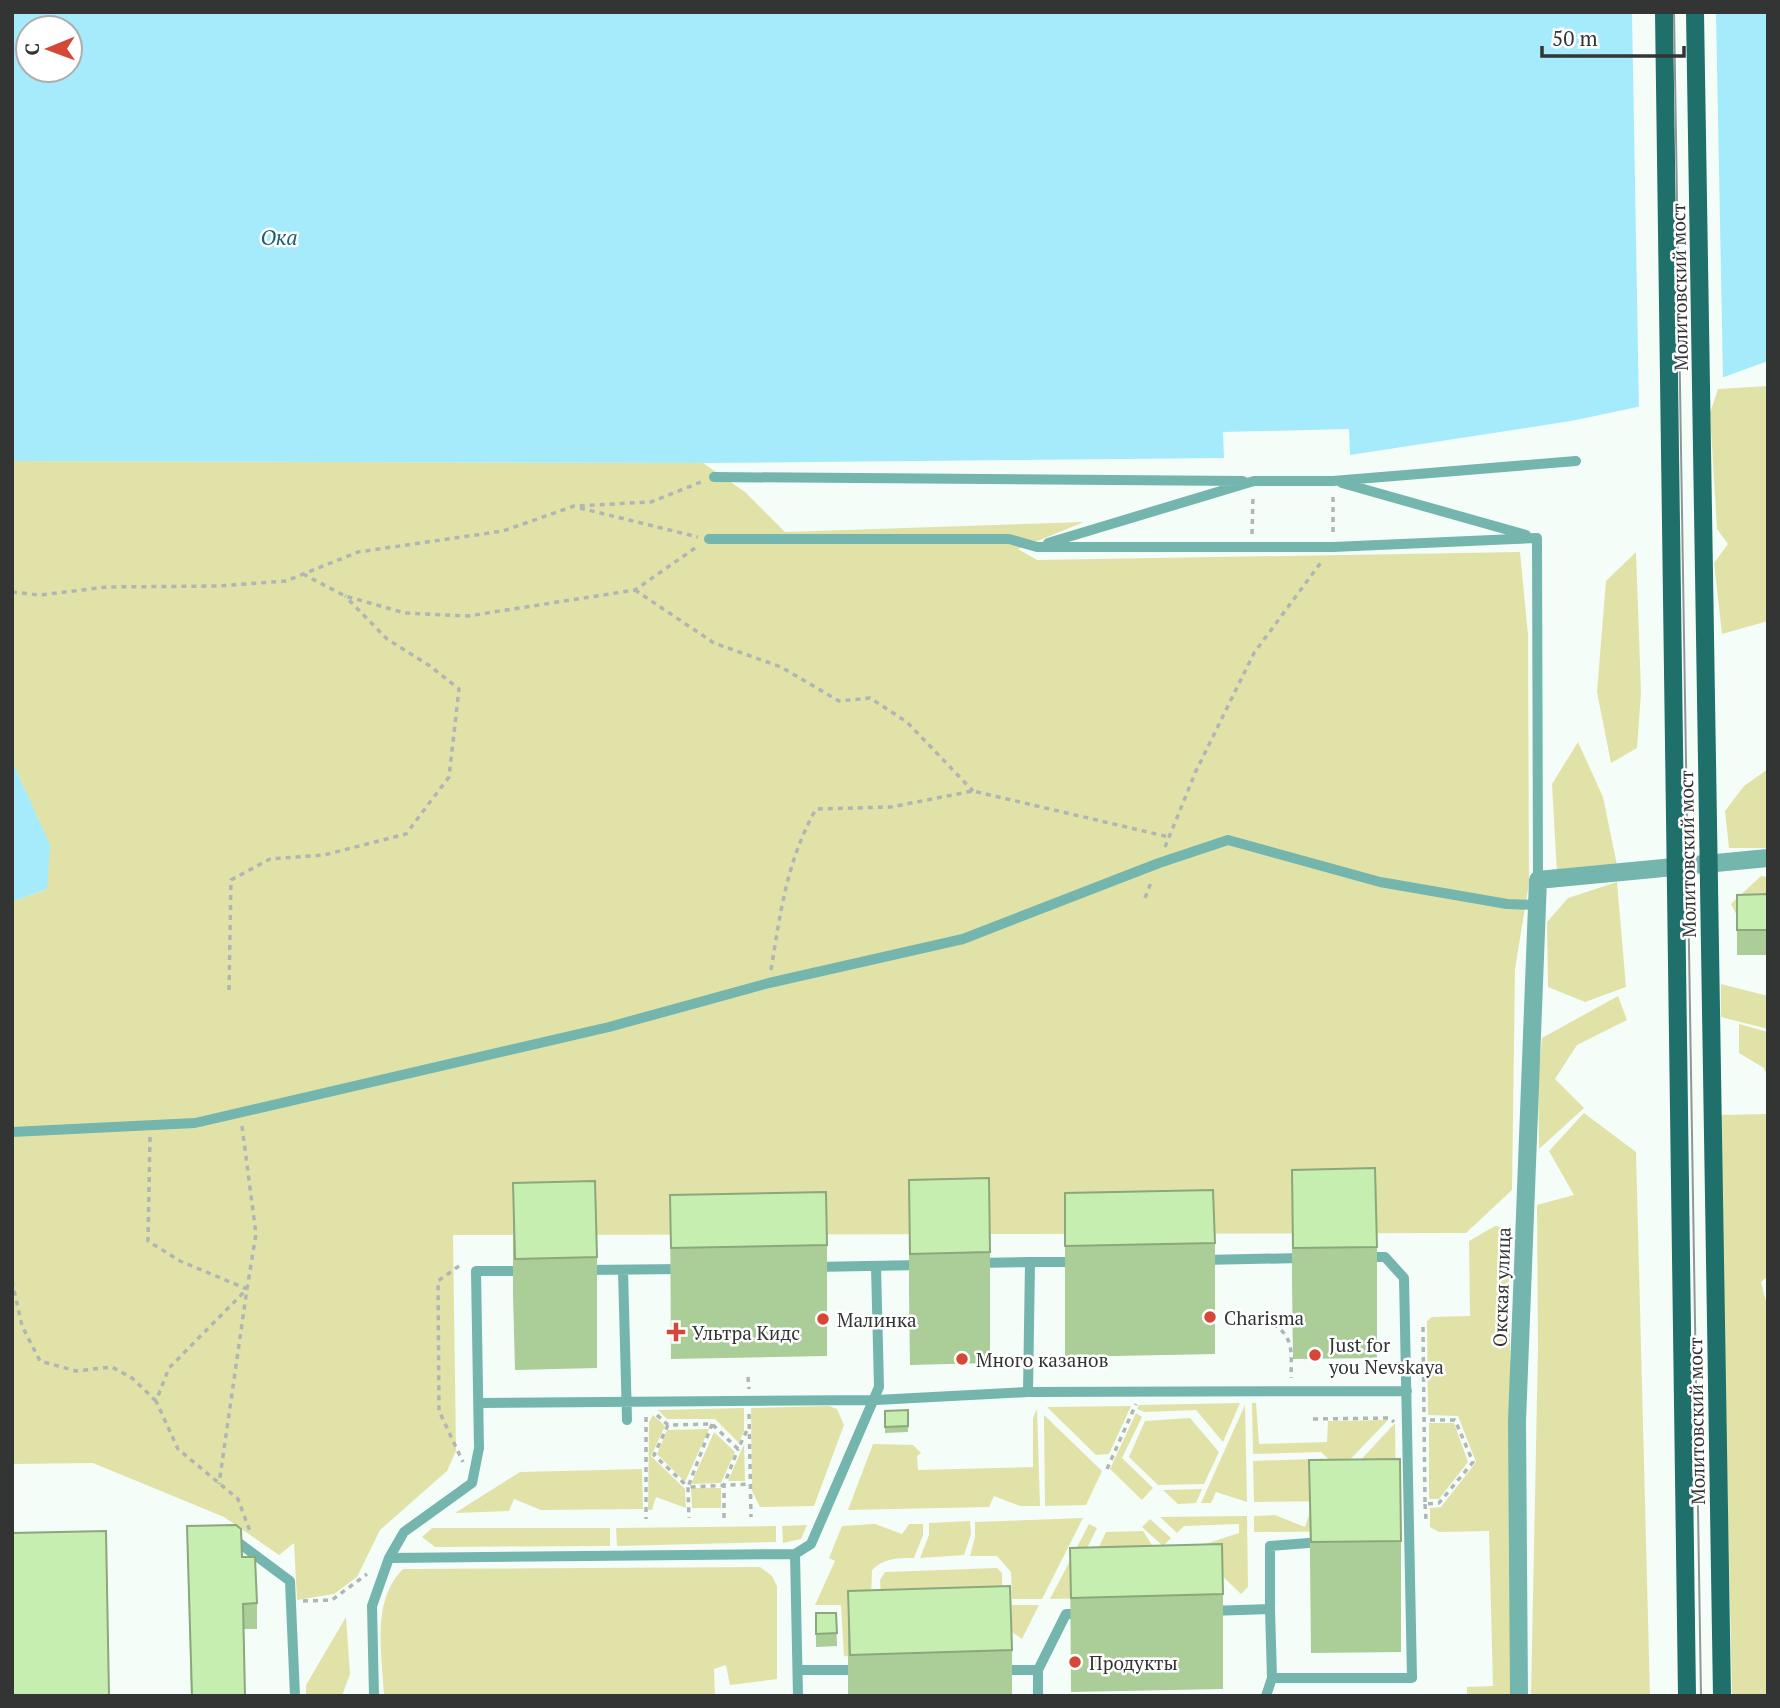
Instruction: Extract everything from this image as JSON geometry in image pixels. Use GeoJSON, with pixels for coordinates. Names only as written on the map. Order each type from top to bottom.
{"type":"FeatureCollection","features":[{"type":"Feature","properties":{"kind":"main road","name":"Молитовский мост"},"geometry":{"type":"LineString","coordinates":[[1664,12],[1687,1696]]}},
{"type":"Feature","properties":{"kind":"main road","name":"Молитовский мост"},"geometry":{"type":"LineString","coordinates":[[1695,12],[1722,1696]]}},
{"type":"Feature","properties":{"kind":"street"},"geometry":{"type":"LineString","coordinates":[[1538,880],[1768,858]]}},
{"type":"Feature","properties":{"kind":"street","name":"Окская улица"},"geometry":{"type":"LineString","coordinates":[[1519,1696],[1517,1421],[1538,880]]}},
{"type":"Feature","properties":{"kind":"lane"},"geometry":{"type":"LineString","coordinates":[[714,477],[1333,481],[1576,461]]}},
{"type":"Feature","properties":{"kind":"lane"},"geometry":{"type":"LineString","coordinates":[[1037,547],[1254,481]]}},
{"type":"Feature","properties":{"kind":"lane"},"geometry":{"type":"LineString","coordinates":[[1333,481],[1537,538]]}},
{"type":"Feature","properties":{"kind":"lane"},"geometry":{"type":"LineString","coordinates":[[709,539],[1009,540],[1037,547],[1333,547],[1537,538]]}},
{"type":"Feature","properties":{"kind":"lane"},"geometry":{"type":"LineString","coordinates":[[1537,538],[1538,880]]}},
{"type":"Feature","properties":{"kind":"lane"},"geometry":{"type":"LineString","coordinates":[[12,1132],[195,1123],[240,1114],[332,1089],[609,1027],[769,983],[964,939],[1159,863],[1228,841],[1380,882],[1507,904],[1537,905]]}},
{"type":"Feature","properties":{"kind":"lane"},"geometry":{"type":"LineString","coordinates":[[1272,1678],[1412,1678],[1404,1278],[1385,1257],[1358,1257]]}},
{"type":"Feature","properties":{"kind":"lane"},"geometry":{"type":"LineString","coordinates":[[1194,1260],[1317,1258]]}},
{"type":"Feature","properties":{"kind":"lane"},"geometry":{"type":"LineString","coordinates":[[1028,1392],[1030,1262]]}},
{"type":"Feature","properties":{"kind":"lane"},"geometry":{"type":"LineString","coordinates":[[960,1264],[1084,1262]]}},
{"type":"Feature","properties":{"kind":"lane"},"geometry":{"type":"LineString","coordinates":[[796,1267],[932,1264]]}},
{"type":"Feature","properties":{"kind":"lane"},"geometry":{"type":"LineString","coordinates":[[389,1558],[795,1554],[811,1544],[876,1400],[879,1387],[876,1265]]}},
{"type":"Feature","properties":{"kind":"lane"},"geometry":{"type":"LineString","coordinates":[[570,1270],[690,1269]]}},
{"type":"Feature","properties":{"kind":"lane"},"geometry":{"type":"LineString","coordinates":[[623,1270],[627,1420]]}},
{"type":"Feature","properties":{"kind":"lane"},"geometry":{"type":"LineString","coordinates":[[374,1696],[372,1605],[389,1558],[404,1532],[472,1483],[479,1448],[477,1271],[543,1271]]}},
{"type":"Feature","properties":{"kind":"lane"},"geometry":{"type":"LineString","coordinates":[[479,1403],[876,1400],[1028,1392],[1406,1391]]}},
{"type":"Feature","properties":{"kind":"lane"},"geometry":{"type":"LineString","coordinates":[[225,1533],[290,1581],[295,1696]]}},
{"type":"Feature","properties":{"kind":"lane"},"geometry":{"type":"LineString","coordinates":[[1397,1537],[1410,1536]]}},
{"type":"Feature","properties":{"kind":"lane"},"geometry":{"type":"LineString","coordinates":[[1266,1696],[1272,1678],[1270,1546],[1333,1541]]}},
{"type":"Feature","properties":{"kind":"lane"},"geometry":{"type":"LineString","coordinates":[[795,1554],[798,1696]]}},
{"type":"Feature","properties":{"kind":"lane"},"geometry":{"type":"LineString","coordinates":[[1200,1611],[1270,1609]]}},
{"type":"Feature","properties":{"kind":"lane"},"geometry":{"type":"LineString","coordinates":[[1038,1696],[1038,1670],[1066,1614],[1091,1614]]}},
{"type":"Feature","properties":{"kind":"lane"},"geometry":{"type":"LineString","coordinates":[[798,1670],[878,1670]]}},
{"type":"Feature","properties":{"kind":"lane"},"geometry":{"type":"LineString","coordinates":[[984,1670],[1038,1670]]}},
{"type":"Feature","properties":{"kind":"path"},"geometry":{"type":"LineString","coordinates":[[12,592],[40,595],[107,587],[218,586],[286,581],[358,552],[503,531],[574,506],[652,502],[714,477]]}},
{"type":"Feature","properties":{"kind":"path"},"geometry":{"type":"LineString","coordinates":[[1251,547],[1254,481]]}},
{"type":"Feature","properties":{"kind":"path"},"geometry":{"type":"LineString","coordinates":[[1145,898],[1196,771],[1254,653],[1333,547],[1333,481]]}},
{"type":"Feature","properties":{"kind":"path"},"geometry":{"type":"LineString","coordinates":[[574,506],[644,526],[709,539]]}},
{"type":"Feature","properties":{"kind":"path"},"geometry":{"type":"LineString","coordinates":[[303,574],[345,596],[405,613],[468,616],[635,590],[709,539]]}},
{"type":"Feature","properties":{"kind":"path"},"geometry":{"type":"LineString","coordinates":[[635,590],[714,643],[781,667],[839,701],[870,698],[907,722],[973,791]]}},
{"type":"Feature","properties":{"kind":"path"},"geometry":{"type":"LineString","coordinates":[[229,990],[230,880],[270,859],[324,855],[406,834],[449,777],[459,689],[430,666],[387,639],[345,596]]}},
{"type":"Feature","properties":{"kind":"path"},"geometry":{"type":"LineString","coordinates":[[769,983],[784,891],[799,839],[817,809],[891,807],[973,791],[1170,837]]}},
{"type":"Feature","properties":{"kind":"path"},"geometry":{"type":"LineString","coordinates":[[219,1484],[256,1234],[240,1114]]}},
{"type":"Feature","properties":{"kind":"path"},"geometry":{"type":"LineString","coordinates":[[150,1127],[148,1241],[180,1261],[247,1289]]}},
{"type":"Feature","properties":{"kind":"path"},"geometry":{"type":"LineString","coordinates":[[459,1266],[438,1280],[439,1411],[472,1483]]}},
{"type":"Feature","properties":{"kind":"path"},"geometry":{"type":"LineString","coordinates":[[12,1282],[22,1326],[40,1361],[76,1371],[112,1367],[132,1378],[156,1401],[178,1449],[237,1499],[260,1559]]}},
{"type":"Feature","properties":{"kind":"path"},"geometry":{"type":"LineString","coordinates":[[156,1401],[169,1368],[247,1289]]}},
{"type":"Feature","properties":{"kind":"path"},"geometry":{"type":"LineString","coordinates":[[1273,1324],[1284,1331],[1291,1341],[1291,1378]]}},
{"type":"Feature","properties":{"kind":"path"},"geometry":{"type":"LineString","coordinates":[[1423,1327],[1426,1520]]}},
{"type":"Feature","properties":{"kind":"path"},"geometry":{"type":"LineString","coordinates":[[748,1377],[749,1391]]}},
{"type":"Feature","properties":{"kind":"path"},"geometry":{"type":"LineString","coordinates":[[1107,1469],[1138,1401]]}},
{"type":"Feature","properties":{"kind":"path"},"geometry":{"type":"LineString","coordinates":[[749,1405],[751,1517]]}},
{"type":"Feature","properties":{"kind":"path"},"geometry":{"type":"LineString","coordinates":[[646,1519],[645,1417],[653,1411],[668,1425],[712,1424],[738,1449]]}},
{"type":"Feature","properties":{"kind":"path"},"geometry":{"type":"LineString","coordinates":[[1313,1419],[1393,1420]]}},
{"type":"Feature","properties":{"kind":"path"},"geometry":{"type":"LineString","coordinates":[[1424,1420],[1455,1419],[1473,1462],[1439,1503],[1425,1504]]}},
{"type":"Feature","properties":{"kind":"path"},"geometry":{"type":"LineString","coordinates":[[689,1518],[688,1487],[712,1424]]}},
{"type":"Feature","properties":{"kind":"path"},"geometry":{"type":"LineString","coordinates":[[724,1518],[724,1485],[749,1424]]}},
{"type":"Feature","properties":{"kind":"path"},"geometry":{"type":"LineString","coordinates":[[668,1425],[654,1455],[688,1487],[750,1485]]}},
{"type":"Feature","properties":{"kind":"path"},"geometry":{"type":"LineString","coordinates":[[291,1602],[332,1600],[389,1558]]}},
{"type":"Feature","properties":{"kind":"green space"},"geometry":{"type":"Polygon","coordinates":[[[1768,386],[1768,621],[1722,634],[1714,563],[1728,544],[1717,529],[1710,413],[1718,389],[1768,386]]]}},
{"type":"Feature","properties":{"kind":"green space"},"geometry":{"type":"Polygon","coordinates":[[[12,461],[703,463],[745,492],[785,532],[1084,522],[1018,549],[1037,560],[1520,552],[1528,635],[1529,883],[1515,969],[1512,1190],[1466,1233],[453,1235],[456,1451],[447,1471],[380,1530],[357,1577],[334,1594],[297,1600],[294,1543],[279,1555],[224,1517],[93,1463],[12,1464],[12,902],[47,889],[24,788],[12,761],[12,461]]]}},
{"type":"Feature","properties":{"kind":"green space"},"geometry":{"type":"Polygon","coordinates":[[[1636,552],[1641,692],[1637,748],[1611,763],[1597,692],[1606,581],[1636,552]]]}},
{"type":"Feature","properties":{"kind":"green space"},"geometry":{"type":"Polygon","coordinates":[[[1578,742],[1603,797],[1617,865],[1557,874],[1552,784],[1578,742]]]}},
{"type":"Feature","properties":{"kind":"green space"},"geometry":{"type":"Polygon","coordinates":[[[1768,769],[1768,848],[1729,848],[1725,811],[1744,786],[1768,769]]]}},
{"type":"Feature","properties":{"kind":"green space"},"geometry":{"type":"Polygon","coordinates":[[[1761,876],[1768,877],[1768,937],[1744,929],[1731,904],[1761,876]]]}},
{"type":"Feature","properties":{"kind":"green space"},"geometry":{"type":"Polygon","coordinates":[[[1617,882],[1626,987],[1585,1002],[1548,987],[1547,922],[1568,898],[1617,882]]]}},
{"type":"Feature","properties":{"kind":"green space"},"geometry":{"type":"Polygon","coordinates":[[[1721,984],[1768,996],[1768,1029],[1721,1017],[1721,984]]]}},
{"type":"Feature","properties":{"kind":"green space"},"geometry":{"type":"Polygon","coordinates":[[[1618,996],[1627,1020],[1577,1045],[1555,1079],[1584,1108],[1539,1149],[1538,1082],[1542,1038],[1618,996]]]}},
{"type":"Feature","properties":{"kind":"green space"},"geometry":{"type":"Polygon","coordinates":[[[1739,1024],[1768,1032],[1768,1079],[1764,1068],[1739,1053],[1739,1024]]]}},
{"type":"Feature","properties":{"kind":"green space"},"geometry":{"type":"Polygon","coordinates":[[[1584,1113],[1636,1152],[1650,1696],[1531,1696],[1538,1348],[1537,1205],[1574,1195],[1549,1151],[1584,1113]]]}},
{"type":"Feature","properties":{"kind":"green space"},"geometry":{"type":"Polygon","coordinates":[[[1768,1114],[1768,1276],[1761,1282],[1768,1309],[1768,1696],[1732,1696],[1719,1115],[1768,1114]]]}},
{"type":"Feature","properties":{"kind":"green space"},"geometry":{"type":"Polygon","coordinates":[[[1495,1226],[1508,1228],[1516,1696],[1467,1696],[1467,1687],[1493,1686],[1489,1531],[1439,1532],[1430,1527],[1430,1508],[1441,1507],[1476,1462],[1458,1416],[1428,1415],[1427,1321],[1432,1317],[1470,1316],[1469,1241],[1495,1226]]]}},
{"type":"Feature","properties":{"kind":"green space"},"geometry":{"type":"Polygon","coordinates":[[[1240,1403],[1223,1442],[1196,1410],[1144,1412],[1137,1409],[1139,1405],[1240,1403]]]}},
{"type":"Feature","properties":{"kind":"green space"},"geometry":{"type":"Polygon","coordinates":[[[1252,1403],[1256,1403],[1259,1444],[1327,1442],[1328,1421],[1388,1420],[1340,1470],[1321,1452],[1253,1454],[1252,1403]]]}},
{"type":"Feature","properties":{"kind":"green space"},"geometry":{"type":"Polygon","coordinates":[[[1245,1405],[1247,1502],[1216,1492],[1211,1503],[1201,1503],[1245,1405]]]}},
{"type":"Feature","properties":{"kind":"green space"},"geometry":{"type":"Polygon","coordinates":[[[829,1406],[837,1409],[844,1425],[814,1506],[760,1507],[752,1491],[751,1408],[829,1406]]]}},
{"type":"Feature","properties":{"kind":"green space"},"geometry":{"type":"Polygon","coordinates":[[[1131,1406],[1109,1454],[1096,1455],[1047,1407],[1131,1406]]]}},
{"type":"Feature","properties":{"kind":"green space"},"geometry":{"type":"Polygon","coordinates":[[[744,1408],[744,1431],[739,1443],[715,1419],[667,1419],[658,1410],[744,1408]]]}},
{"type":"Feature","properties":{"kind":"green space"},"geometry":{"type":"Polygon","coordinates":[[[1037,1409],[1040,1506],[1020,1506],[994,1496],[989,1507],[848,1510],[873,1444],[913,1445],[921,1453],[917,1456],[918,1470],[1033,1467],[1033,1418],[1037,1409]]]}},
{"type":"Feature","properties":{"kind":"green space"},"geometry":{"type":"Polygon","coordinates":[[[1136,1413],[1142,1417],[1122,1458],[1153,1488],[1142,1500],[1110,1469],[1136,1413]]]}},
{"type":"Feature","properties":{"kind":"green space"},"geometry":{"type":"Polygon","coordinates":[[[653,1415],[665,1426],[651,1456],[685,1489],[686,1508],[656,1497],[652,1510],[648,1510],[649,1422],[653,1415]]]}},
{"type":"Feature","properties":{"kind":"green space"},"geometry":{"type":"Polygon","coordinates":[[[1044,1415],[1102,1471],[1086,1505],[1045,1506],[1044,1415]]]}},
{"type":"Feature","properties":{"kind":"green space"},"geometry":{"type":"Polygon","coordinates":[[[1190,1418],[1219,1452],[1204,1484],[1158,1485],[1129,1457],[1145,1421],[1190,1418]]]}},
{"type":"Feature","properties":{"kind":"green space"},"geometry":{"type":"Polygon","coordinates":[[[1395,1423],[1396,1500],[1344,1478],[1395,1423]]]}},
{"type":"Feature","properties":{"kind":"green space"},"geometry":{"type":"Polygon","coordinates":[[[1429,1423],[1454,1423],[1468,1462],[1439,1499],[1429,1499],[1429,1423]]]}},
{"type":"Feature","properties":{"kind":"green space"},"geometry":{"type":"Polygon","coordinates":[[[709,1429],[685,1482],[657,1454],[667,1430],[709,1429]]]}},
{"type":"Feature","properties":{"kind":"green space"},"geometry":{"type":"Polygon","coordinates":[[[714,1432],[735,1452],[721,1483],[691,1484],[714,1432]]]}},
{"type":"Feature","properties":{"kind":"green space"},"geometry":{"type":"Polygon","coordinates":[[[744,1444],[745,1481],[728,1481],[744,1444]]]}},
{"type":"Feature","properties":{"kind":"green space"},"geometry":{"type":"Polygon","coordinates":[[[1313,1459],[1355,1501],[1254,1502],[1253,1461],[1313,1459]]]}},
{"type":"Feature","properties":{"kind":"green space"},"geometry":{"type":"Polygon","coordinates":[[[642,1469],[643,1509],[541,1510],[514,1499],[509,1511],[455,1513],[520,1472],[642,1469]]]}},
{"type":"Feature","properties":{"kind":"green space"},"geometry":{"type":"Polygon","coordinates":[[[691,1488],[721,1488],[721,1508],[692,1508],[691,1488]]]}},
{"type":"Feature","properties":{"kind":"green space"},"geometry":{"type":"Polygon","coordinates":[[[1202,1489],[1196,1503],[1178,1504],[1163,1490],[1202,1489]]]}},
{"type":"Feature","properties":{"kind":"green space"},"geometry":{"type":"Polygon","coordinates":[[[1395,1513],[1385,1531],[1254,1532],[1254,1516],[1275,1515],[1305,1527],[1309,1515],[1395,1513]]]}},
{"type":"Feature","properties":{"kind":"green space"},"geometry":{"type":"Polygon","coordinates":[[[1247,1516],[1248,1587],[1241,1594],[1193,1548],[1239,1533],[1239,1524],[1184,1526],[1177,1533],[1160,1517],[1247,1516]]]}},
{"type":"Feature","properties":{"kind":"green space"},"geometry":{"type":"Polygon","coordinates":[[[1083,1518],[1042,1599],[1012,1599],[1011,1572],[997,1556],[970,1556],[975,1537],[975,1522],[1083,1518]]]}},
{"type":"Feature","properties":{"kind":"green space"},"geometry":{"type":"Polygon","coordinates":[[[1150,1519],[1171,1538],[1163,1546],[1142,1527],[1150,1519]]]}},
{"type":"Feature","properties":{"kind":"green space"},"geometry":{"type":"Polygon","coordinates":[[[970,1521],[971,1534],[964,1555],[920,1558],[929,1535],[929,1523],[970,1521]]]}},
{"type":"Feature","properties":{"kind":"green space"},"geometry":{"type":"Polygon","coordinates":[[[875,1524],[902,1534],[909,1524],[923,1524],[923,1535],[914,1558],[886,1561],[872,1570],[870,1629],[855,1657],[844,1656],[841,1605],[815,1605],[835,1561],[829,1558],[842,1526],[875,1524]]]}},
{"type":"Feature","properties":{"kind":"green space"},"geometry":{"type":"Polygon","coordinates":[[[1089,1524],[1097,1528],[1084,1554],[1129,1597],[1050,1599],[1089,1524]]]}},
{"type":"Feature","properties":{"kind":"green space"},"geometry":{"type":"Polygon","coordinates":[[[807,1525],[801,1539],[783,1543],[782,1526],[807,1525]]]}},
{"type":"Feature","properties":{"kind":"green space"},"geometry":{"type":"Polygon","coordinates":[[[776,1526],[776,1542],[617,1546],[616,1528],[776,1526]]]}},
{"type":"Feature","properties":{"kind":"green space"},"geometry":{"type":"Polygon","coordinates":[[[432,1528],[610,1528],[610,1546],[435,1547],[422,1537],[432,1528]]]}},
{"type":"Feature","properties":{"kind":"green space"},"geometry":{"type":"Polygon","coordinates":[[[1143,1531],[1157,1553],[1096,1553],[1106,1532],[1143,1531]]]}},
{"type":"Feature","properties":{"kind":"green space"},"geometry":{"type":"Polygon","coordinates":[[[760,1567],[772,1576],[777,1586],[777,1679],[730,1685],[726,1665],[714,1669],[715,1696],[384,1696],[382,1612],[386,1596],[403,1569],[760,1567]]]}},
{"type":"Feature","properties":{"kind":"green space"},"geometry":{"type":"Polygon","coordinates":[[[997,1568],[1002,1573],[1003,1617],[882,1621],[880,1580],[885,1572],[997,1568]]]}},
{"type":"Feature","properties":{"kind":"green space"},"geometry":{"type":"Polygon","coordinates":[[[1012,1605],[1039,1605],[1022,1639],[1008,1629],[1012,1620],[1012,1605]]]}},
{"type":"Feature","properties":{"kind":"green space"},"geometry":{"type":"Polygon","coordinates":[[[346,1617],[350,1674],[342,1696],[306,1696],[306,1685],[346,1617]]]}},
{"type":"Feature","properties":{"kind":"water","name":"Ока"},"geometry":{"type":"Polygon","coordinates":[[[12,12],[1768,12],[1768,361],[1647,405],[1571,421],[1350,455],[1349,429],[1223,432],[1224,458],[703,463],[12,461],[12,12]]]}},
{"type":"Feature","properties":{"kind":"water"},"geometry":{"type":"Polygon","coordinates":[[[12,761],[50,845],[47,889],[12,902],[12,761]]]}},
{"type":"Feature","properties":{"kind":"pier"},"geometry":{"type":"Polygon","coordinates":[[[1632,12],[1716,12],[1723,380],[1639,410],[1632,12]]]}},
{"type":"Feature","properties":{"kind":"building"},"geometry":{"type":"Polygon","coordinates":[[[1768,894],[1768,930],[1737,930],[1737,895],[1768,894]]]}},
{"type":"Feature","properties":{"kind":"building"},"geometry":{"type":"Polygon","coordinates":[[[1375,1168],[1377,1247],[1293,1248],[1292,1170],[1375,1168]]]}},
{"type":"Feature","properties":{"kind":"building"},"geometry":{"type":"Polygon","coordinates":[[[989,1178],[990,1252],[910,1254],[909,1180],[989,1178]]]}},
{"type":"Feature","properties":{"kind":"building"},"geometry":{"type":"Polygon","coordinates":[[[595,1181],[597,1257],[515,1259],[513,1183],[595,1181]]]}},
{"type":"Feature","properties":{"kind":"building"},"geometry":{"type":"Polygon","coordinates":[[[1213,1190],[1215,1243],[1065,1246],[1065,1193],[1213,1190]]]}},
{"type":"Feature","properties":{"kind":"building"},"geometry":{"type":"Polygon","coordinates":[[[826,1192],[827,1245],[671,1248],[670,1195],[826,1192]]]}},
{"type":"Feature","properties":{"kind":"building"},"geometry":{"type":"Polygon","coordinates":[[[908,1410],[908,1426],[885,1427],[885,1411],[908,1410]]]}},
{"type":"Feature","properties":{"kind":"building"},"geometry":{"type":"Polygon","coordinates":[[[1400,1459],[1401,1541],[1311,1542],[1309,1460],[1400,1459]]]}},
{"type":"Feature","properties":{"kind":"building"},"geometry":{"type":"Polygon","coordinates":[[[236,1525],[241,1529],[242,1557],[255,1557],[257,1603],[243,1604],[245,1696],[192,1696],[187,1526],[236,1525]]]}},
{"type":"Feature","properties":{"kind":"building"},"geometry":{"type":"Polygon","coordinates":[[[106,1531],[109,1696],[12,1696],[12,1533],[106,1531]]]}},
{"type":"Feature","properties":{"kind":"building"},"geometry":{"type":"Polygon","coordinates":[[[1222,1544],[1223,1594],[1071,1598],[1070,1548],[1222,1544]]]}},
{"type":"Feature","properties":{"kind":"building"},"geometry":{"type":"Polygon","coordinates":[[[1010,1586],[1012,1650],[850,1655],[848,1591],[1010,1586]]]}},
{"type":"Feature","properties":{"kind":"building"},"geometry":{"type":"Polygon","coordinates":[[[816,1613],[836,1613],[837,1633],[816,1634],[816,1613]]]}},
{"type":"Feature","properties":{"kind":"tram line"},"geometry":{"type":"LineString","coordinates":[[1674,12],[1701,1696]]}},
{"type":"Feature","properties":{"kind":"place","name":"Charisma"},"geometry":{"type":"Point","coordinates":[1210,1317]}},
{"type":"Feature","properties":{"kind":"place","name":"Малинка"},"geometry":{"type":"Point","coordinates":[823,1319]}},
{"type":"Feature","properties":{"kind":"place","name":"Ультра Кидс"},"geometry":{"type":"Point","coordinates":[676,1332]}},
{"type":"Feature","properties":{"kind":"place","name":"Just for you Nevskaya"},"geometry":{"type":"Point","coordinates":[1315,1355]}},
{"type":"Feature","properties":{"kind":"place","name":"Много казанов"},"geometry":{"type":"Point","coordinates":[962,1359]}},
{"type":"Feature","properties":{"kind":"place","name":"Продукты"},"geometry":{"type":"Point","coordinates":[1075,1662]}}]}
